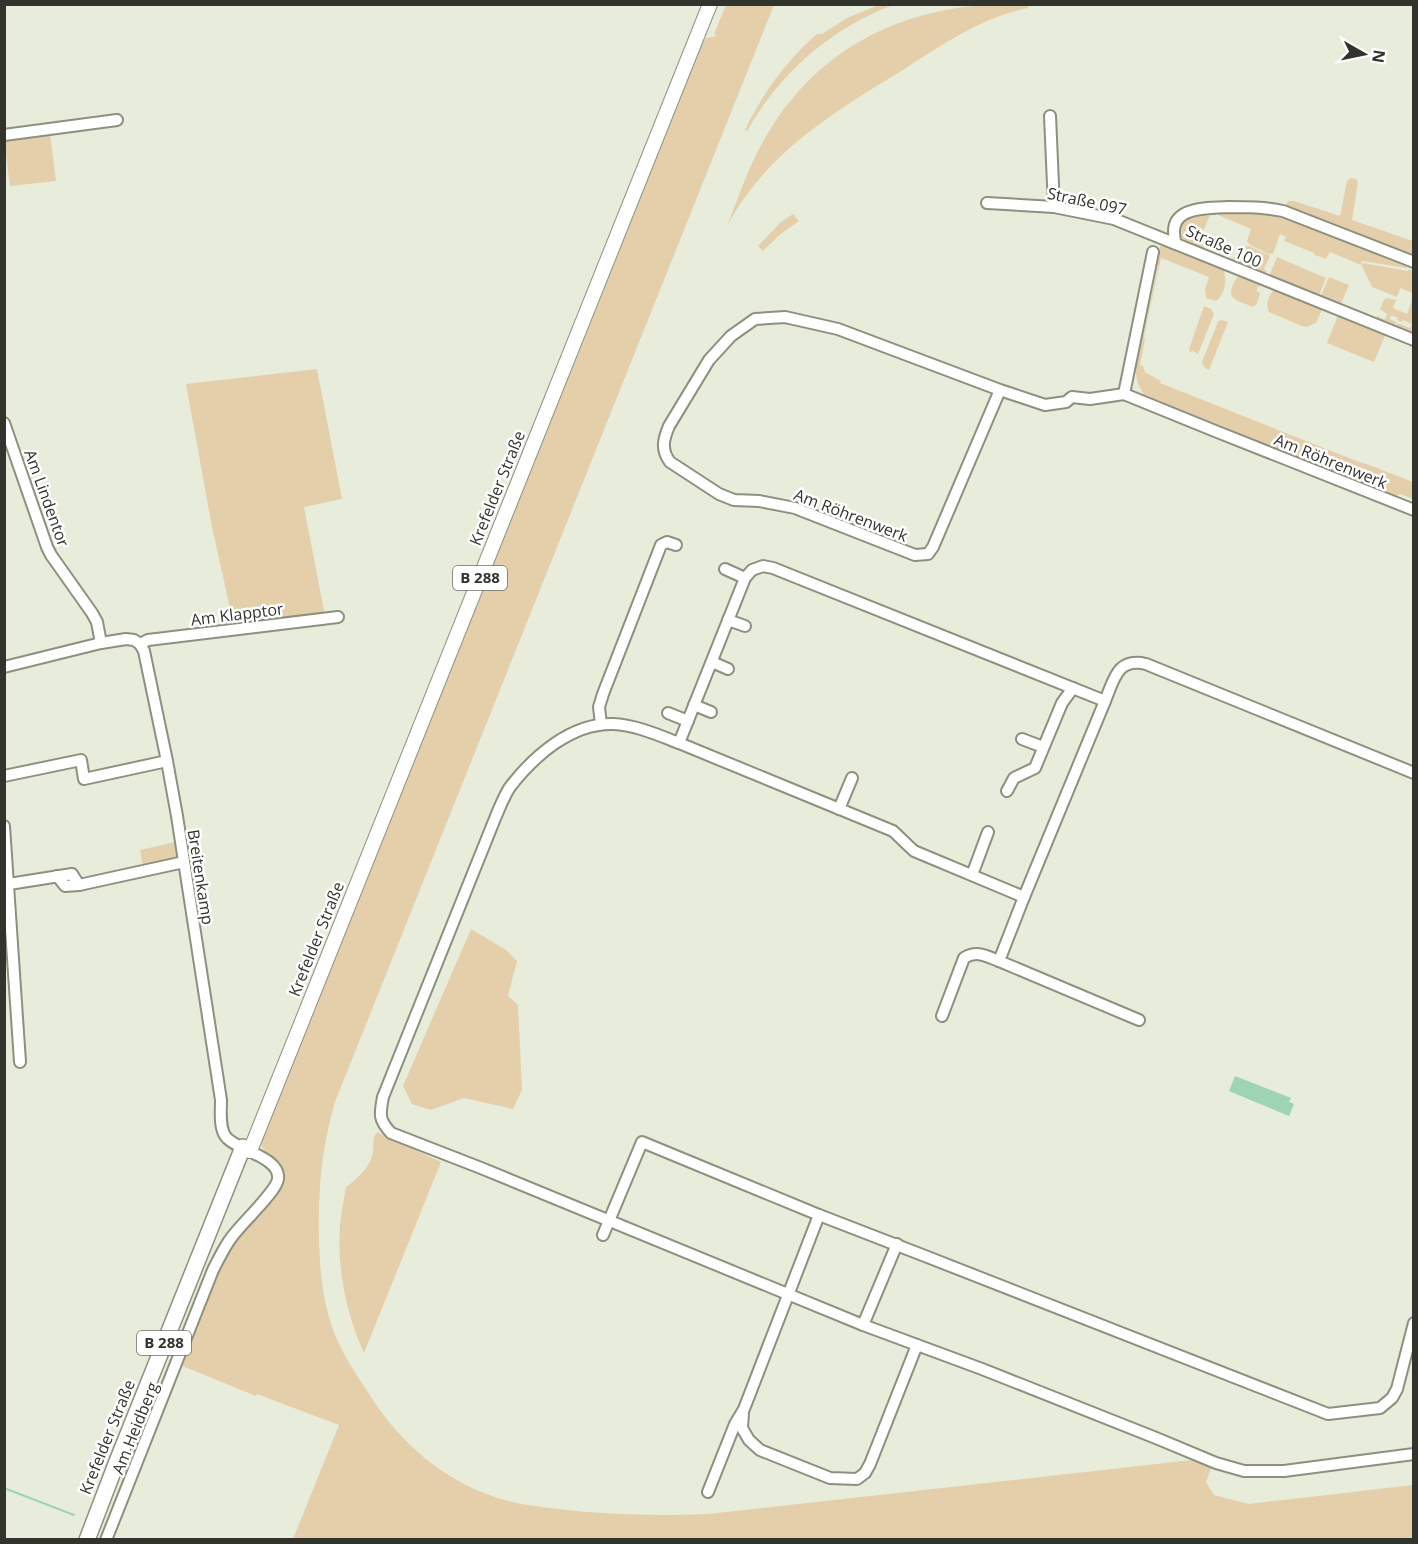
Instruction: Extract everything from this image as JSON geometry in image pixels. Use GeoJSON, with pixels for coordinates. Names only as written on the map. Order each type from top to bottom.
{"type":"FeatureCollection","features":[{"type":"Feature","properties":{"kind":"highway","name":"Krefelder Straße"},"geometry":{"type":"LineString","coordinates":[[87,1539],[120,1453],[247,1149]]}},
{"type":"Feature","properties":{"kind":"highway","name":"Krefelder Straße"},"geometry":{"type":"LineString","coordinates":[[96,1539],[247,1149]]}},
{"type":"Feature","properties":{"kind":"main road","name":"Krefelder Straße"},"geometry":{"type":"LineString","coordinates":[[247,1149],[700,4]]}},
{"type":"Feature","properties":{"kind":"main road","name":"Krefelder Straße"},"geometry":{"type":"LineString","coordinates":[[247,1149],[710,4]]}},
{"type":"Feature","properties":{"kind":"street"},"geometry":{"type":"LineString","coordinates":[[1050,116],[1054,207]]}},
{"type":"Feature","properties":{"kind":"street"},"geometry":{"type":"LineString","coordinates":[[4,135],[117,120]]}},
{"type":"Feature","properties":{"kind":"street","name":"Straße 097"},"geometry":{"type":"LineString","coordinates":[[987,203],[1054,207],[1114,219],[1176,244]]}},
{"type":"Feature","properties":{"kind":"street","name":"Straße 100"},"geometry":{"type":"LineString","coordinates":[[1413,262],[1283,211],[1262,207],[1189,210],[1177,220],[1174,227],[1176,244],[1413,340]]}},
{"type":"Feature","properties":{"kind":"street"},"geometry":{"type":"LineString","coordinates":[[1124,394],[1153,252]]}},
{"type":"Feature","properties":{"kind":"street","name":"Am Röhrenwerk"},"geometry":{"type":"LineString","coordinates":[[1000,390],[928,554],[915,555],[795,508],[759,501],[734,500],[719,494],[670,462],[665,455],[664,438],[669,426],[709,360],[731,336],[755,320],[785,317],[838,329],[1046,405],[1066,402],[1072,397],[1090,399],[1124,394],[1413,510]]}},
{"type":"Feature","properties":{"kind":"street","name":"Am Lindentor"},"geometry":{"type":"LineString","coordinates":[[4,423],[47,547],[92,613],[96,621],[100,643]]}},
{"type":"Feature","properties":{"kind":"street"},"geometry":{"type":"LineString","coordinates":[[601,724],[599,708],[603,694],[661,545],[667,542],[675,545]]}},
{"type":"Feature","properties":{"kind":"street"},"geometry":{"type":"LineString","coordinates":[[679,743],[745,578],[752,570],[763,566],[773,568],[1104,701]]}},
{"type":"Feature","properties":{"kind":"street"},"geometry":{"type":"LineString","coordinates":[[725,569],[745,578]]}},
{"type":"Feature","properties":{"kind":"street","name":"Am Klapptor"},"geometry":{"type":"LineString","coordinates":[[140,644],[148,640],[338,617]]}},
{"type":"Feature","properties":{"kind":"street"},"geometry":{"type":"LineString","coordinates":[[728,620],[745,626]]}},
{"type":"Feature","properties":{"kind":"street"},"geometry":{"type":"LineString","coordinates":[[4,667],[100,643],[126,639],[140,644]]}},
{"type":"Feature","properties":{"kind":"street","name":"Breitenkamp"},"geometry":{"type":"LineString","coordinates":[[140,644],[144,651],[167,761],[221,1100],[222,1128],[225,1136],[231,1142],[247,1149]]}},
{"type":"Feature","properties":{"kind":"street"},"geometry":{"type":"LineString","coordinates":[[712,662],[728,669]]}},
{"type":"Feature","properties":{"kind":"street"},"geometry":{"type":"LineString","coordinates":[[999,961],[1104,701],[1114,678],[1125,664],[1136,662],[1146,664],[1413,772]]}},
{"type":"Feature","properties":{"kind":"street"},"geometry":{"type":"LineString","coordinates":[[1007,791],[1014,778],[1035,768],[1062,703],[1073,688]]}},
{"type":"Feature","properties":{"kind":"street"},"geometry":{"type":"LineString","coordinates":[[603,694],[609,691],[616,694]]}},
{"type":"Feature","properties":{"kind":"street"},"geometry":{"type":"LineString","coordinates":[[694,705],[711,712]]}},
{"type":"Feature","properties":{"kind":"street"},"geometry":{"type":"LineString","coordinates":[[668,713],[688,721]]}},
{"type":"Feature","properties":{"kind":"street"},"geometry":{"type":"LineString","coordinates":[[1024,897],[915,851],[893,831],[679,743],[634,727],[615,724],[601,724],[579,730],[555,744],[530,764],[509,789],[496,816],[383,1097],[380,1111],[383,1124],[391,1132],[863,1325],[1215,1463],[1244,1471],[1284,1471],[1413,1454]]}},
{"type":"Feature","properties":{"kind":"street"},"geometry":{"type":"LineString","coordinates":[[1022,739],[1044,747]]}},
{"type":"Feature","properties":{"kind":"street"},"geometry":{"type":"LineString","coordinates":[[4,776],[81,760],[84,779],[167,761]]}},
{"type":"Feature","properties":{"kind":"street"},"geometry":{"type":"LineString","coordinates":[[839,808],[852,778]]}},
{"type":"Feature","properties":{"kind":"street"},"geometry":{"type":"LineString","coordinates":[[4,826],[20,1062]]}},
{"type":"Feature","properties":{"kind":"street"},"geometry":{"type":"LineString","coordinates":[[972,875],[988,832]]}},
{"type":"Feature","properties":{"kind":"street"},"geometry":{"type":"LineString","coordinates":[[7,884],[72,873],[79,885],[184,862]]}},
{"type":"Feature","properties":{"kind":"street"},"geometry":{"type":"LineString","coordinates":[[942,1016],[964,958],[979,953],[1139,1020]]}},
{"type":"Feature","properties":{"kind":"street"},"geometry":{"type":"LineString","coordinates":[[4,1014],[17,1016]]}},
{"type":"Feature","properties":{"kind":"street"},"geometry":{"type":"LineString","coordinates":[[603,1235],[642,1142],[819,1215],[1328,1414],[1380,1408],[1392,1398],[1397,1389],[1413,1323]]}},
{"type":"Feature","properties":{"kind":"street","name":"Am Heidberg"},"geometry":{"type":"LineString","coordinates":[[106,1539],[213,1270],[229,1240],[276,1186],[278,1174],[275,1169],[247,1149]]}},
{"type":"Feature","properties":{"kind":"street"},"geometry":{"type":"LineString","coordinates":[[708,1492],[735,1425],[744,1409],[819,1215]]}},
{"type":"Feature","properties":{"kind":"street"},"geometry":{"type":"LineString","coordinates":[[863,1325],[897,1244]]}},
{"type":"Feature","properties":{"kind":"street"},"geometry":{"type":"LineString","coordinates":[[744,1409],[742,1428],[748,1440],[760,1450],[830,1479],[857,1479],[865,1473],[870,1464],[917,1345]]}},
{"type":"Feature","properties":{"kind":"shaded area"},"geometry":{"type":"Polygon","coordinates":[[[726,5],[774,5],[335,1102],[326,1137],[321,1171],[319,1241],[325,1300],[339,1343],[382,1413],[423,1457],[456,1480],[474,1489],[500,1499],[525,1504],[614,1514],[708,1514],[1192,1460],[1211,1468],[1206,1482],[1214,1495],[1249,1504],[1413,1485],[1413,1539],[293,1539],[339,1425],[257,1394],[256,1396],[180,1365],[217,1271],[234,1239],[280,1190],[283,1179],[282,1171],[262,1147],[260,1139],[700,47],[706,38],[717,36],[714,34],[726,5]]]}},
{"type":"Feature","properties":{"kind":"shaded area"},"geometry":{"type":"Polygon","coordinates":[[[879,5],[893,5],[848,27],[809,55],[775,90],[747,131],[745,130],[776,79],[806,44],[817,34],[822,34],[847,18],[879,5]]]}},
{"type":"Feature","properties":{"kind":"shaded area"},"geometry":{"type":"Polygon","coordinates":[[[983,5],[1028,5],[1028,8],[995,18],[965,32],[829,117],[783,154],[762,175],[727,226],[746,177],[770,130],[789,103],[835,58],[889,27],[950,9],[983,5]]]}},
{"type":"Feature","properties":{"kind":"shaded area"},"geometry":{"type":"Polygon","coordinates":[[[50,133],[56,181],[10,186],[4,140],[50,133]]]}},
{"type":"Feature","properties":{"kind":"shaded area"},"geometry":{"type":"Polygon","coordinates":[[[1351,178],[1358,182],[1352,220],[1413,241],[1413,255],[1410,256],[1286,206],[1288,201],[1294,201],[1340,216],[1347,181],[1351,178]]]}},
{"type":"Feature","properties":{"kind":"shaded area"},"geometry":{"type":"Polygon","coordinates":[[[1202,212],[1216,212],[1216,215],[1210,215],[1198,243],[1204,246],[1203,250],[1185,243],[1181,225],[1202,212]]]}},
{"type":"Feature","properties":{"kind":"shaded area"},"geometry":{"type":"Polygon","coordinates":[[[1252,213],[1283,217],[1407,267],[1362,261],[1361,265],[1330,252],[1326,259],[1284,241],[1286,237],[1280,234],[1273,254],[1270,255],[1250,245],[1247,241],[1251,229],[1218,215],[1252,213]]]}},
{"type":"Feature","properties":{"kind":"shaded area"},"geometry":{"type":"Polygon","coordinates":[[[793,214],[799,221],[778,236],[763,251],[758,246],[781,222],[793,214]]]}},
{"type":"Feature","properties":{"kind":"shaded area"},"geometry":{"type":"Polygon","coordinates":[[[1161,242],[1223,267],[1225,286],[1216,301],[1206,298],[1205,289],[1209,277],[1161,258],[1144,336],[1140,365],[1143,366],[1145,372],[1161,381],[1160,383],[1413,482],[1413,499],[1400,494],[1395,496],[1144,395],[1137,382],[1135,364],[1137,364],[1158,266],[1156,265],[1161,242]]]}},
{"type":"Feature","properties":{"kind":"shaded area"},"geometry":{"type":"Polygon","coordinates":[[[1249,246],[1270,256],[1264,269],[1267,271],[1265,275],[1232,262],[1233,257],[1239,260],[1244,247],[1249,246]]]}},
{"type":"Feature","properties":{"kind":"shaded area"},"geometry":{"type":"Polygon","coordinates":[[[1277,257],[1326,278],[1318,298],[1269,276],[1277,257]]]}},
{"type":"Feature","properties":{"kind":"shaded area"},"geometry":{"type":"Polygon","coordinates":[[[1363,263],[1413,271],[1413,293],[1400,288],[1397,297],[1372,287],[1362,266],[1363,263]]]}},
{"type":"Feature","properties":{"kind":"shaded area"},"geometry":{"type":"Polygon","coordinates":[[[1241,275],[1259,284],[1257,304],[1253,307],[1237,300],[1232,295],[1232,287],[1241,275]]]}},
{"type":"Feature","properties":{"kind":"shaded area"},"geometry":{"type":"Polygon","coordinates":[[[1329,277],[1349,285],[1340,306],[1320,298],[1329,277]]]}},
{"type":"Feature","properties":{"kind":"shaded area"},"geometry":{"type":"Polygon","coordinates":[[[1276,289],[1323,307],[1316,323],[1307,327],[1302,326],[1269,312],[1268,299],[1276,289]]]}},
{"type":"Feature","properties":{"kind":"shaded area"},"geometry":{"type":"Polygon","coordinates":[[[1413,297],[1413,336],[1395,328],[1397,323],[1410,328],[1412,324],[1403,320],[1402,322],[1397,320],[1398,318],[1391,315],[1390,319],[1396,322],[1394,328],[1376,320],[1377,316],[1386,318],[1387,314],[1380,309],[1387,298],[1396,300],[1393,308],[1407,314],[1413,297]]]}},
{"type":"Feature","properties":{"kind":"shaded area"},"geometry":{"type":"Polygon","coordinates":[[[1204,306],[1211,309],[1214,314],[1198,354],[1190,352],[1189,349],[1204,306]]]}},
{"type":"Feature","properties":{"kind":"shaded area"},"geometry":{"type":"Polygon","coordinates":[[[1339,313],[1386,333],[1374,362],[1327,343],[1339,313]]]}},
{"type":"Feature","properties":{"kind":"shaded area"},"geometry":{"type":"Polygon","coordinates":[[[1221,320],[1228,322],[1209,370],[1202,362],[1218,322],[1221,320]]]}},
{"type":"Feature","properties":{"kind":"shaded area"},"geometry":{"type":"Polygon","coordinates":[[[317,369],[342,499],[304,507],[325,616],[234,626],[212,527],[186,384],[317,369]]]}},
{"type":"Feature","properties":{"kind":"shaded area"},"geometry":{"type":"Polygon","coordinates":[[[175,842],[177,855],[175,859],[143,866],[140,850],[175,842]]]}},
{"type":"Feature","properties":{"kind":"shaded area"},"geometry":{"type":"Polygon","coordinates":[[[471,929],[506,950],[517,961],[508,996],[518,1005],[522,1090],[513,1109],[464,1098],[431,1110],[412,1104],[403,1086],[471,929]]]}},
{"type":"Feature","properties":{"kind":"shaded area"},"geometry":{"type":"Polygon","coordinates":[[[1235,1076],[1291,1098],[1289,1102],[1294,1104],[1289,1116],[1229,1091],[1235,1076]]]}},
{"type":"Feature","properties":{"kind":"shaded area"},"geometry":{"type":"Polygon","coordinates":[[[377,1132],[441,1162],[364,1353],[352,1322],[344,1290],[339,1241],[346,1187],[368,1165],[377,1132]]]}},
{"type":"Feature","properties":{"kind":"waterway"},"geometry":{"type":"LineString","coordinates":[[4,1488],[74,1515]]}}]}
